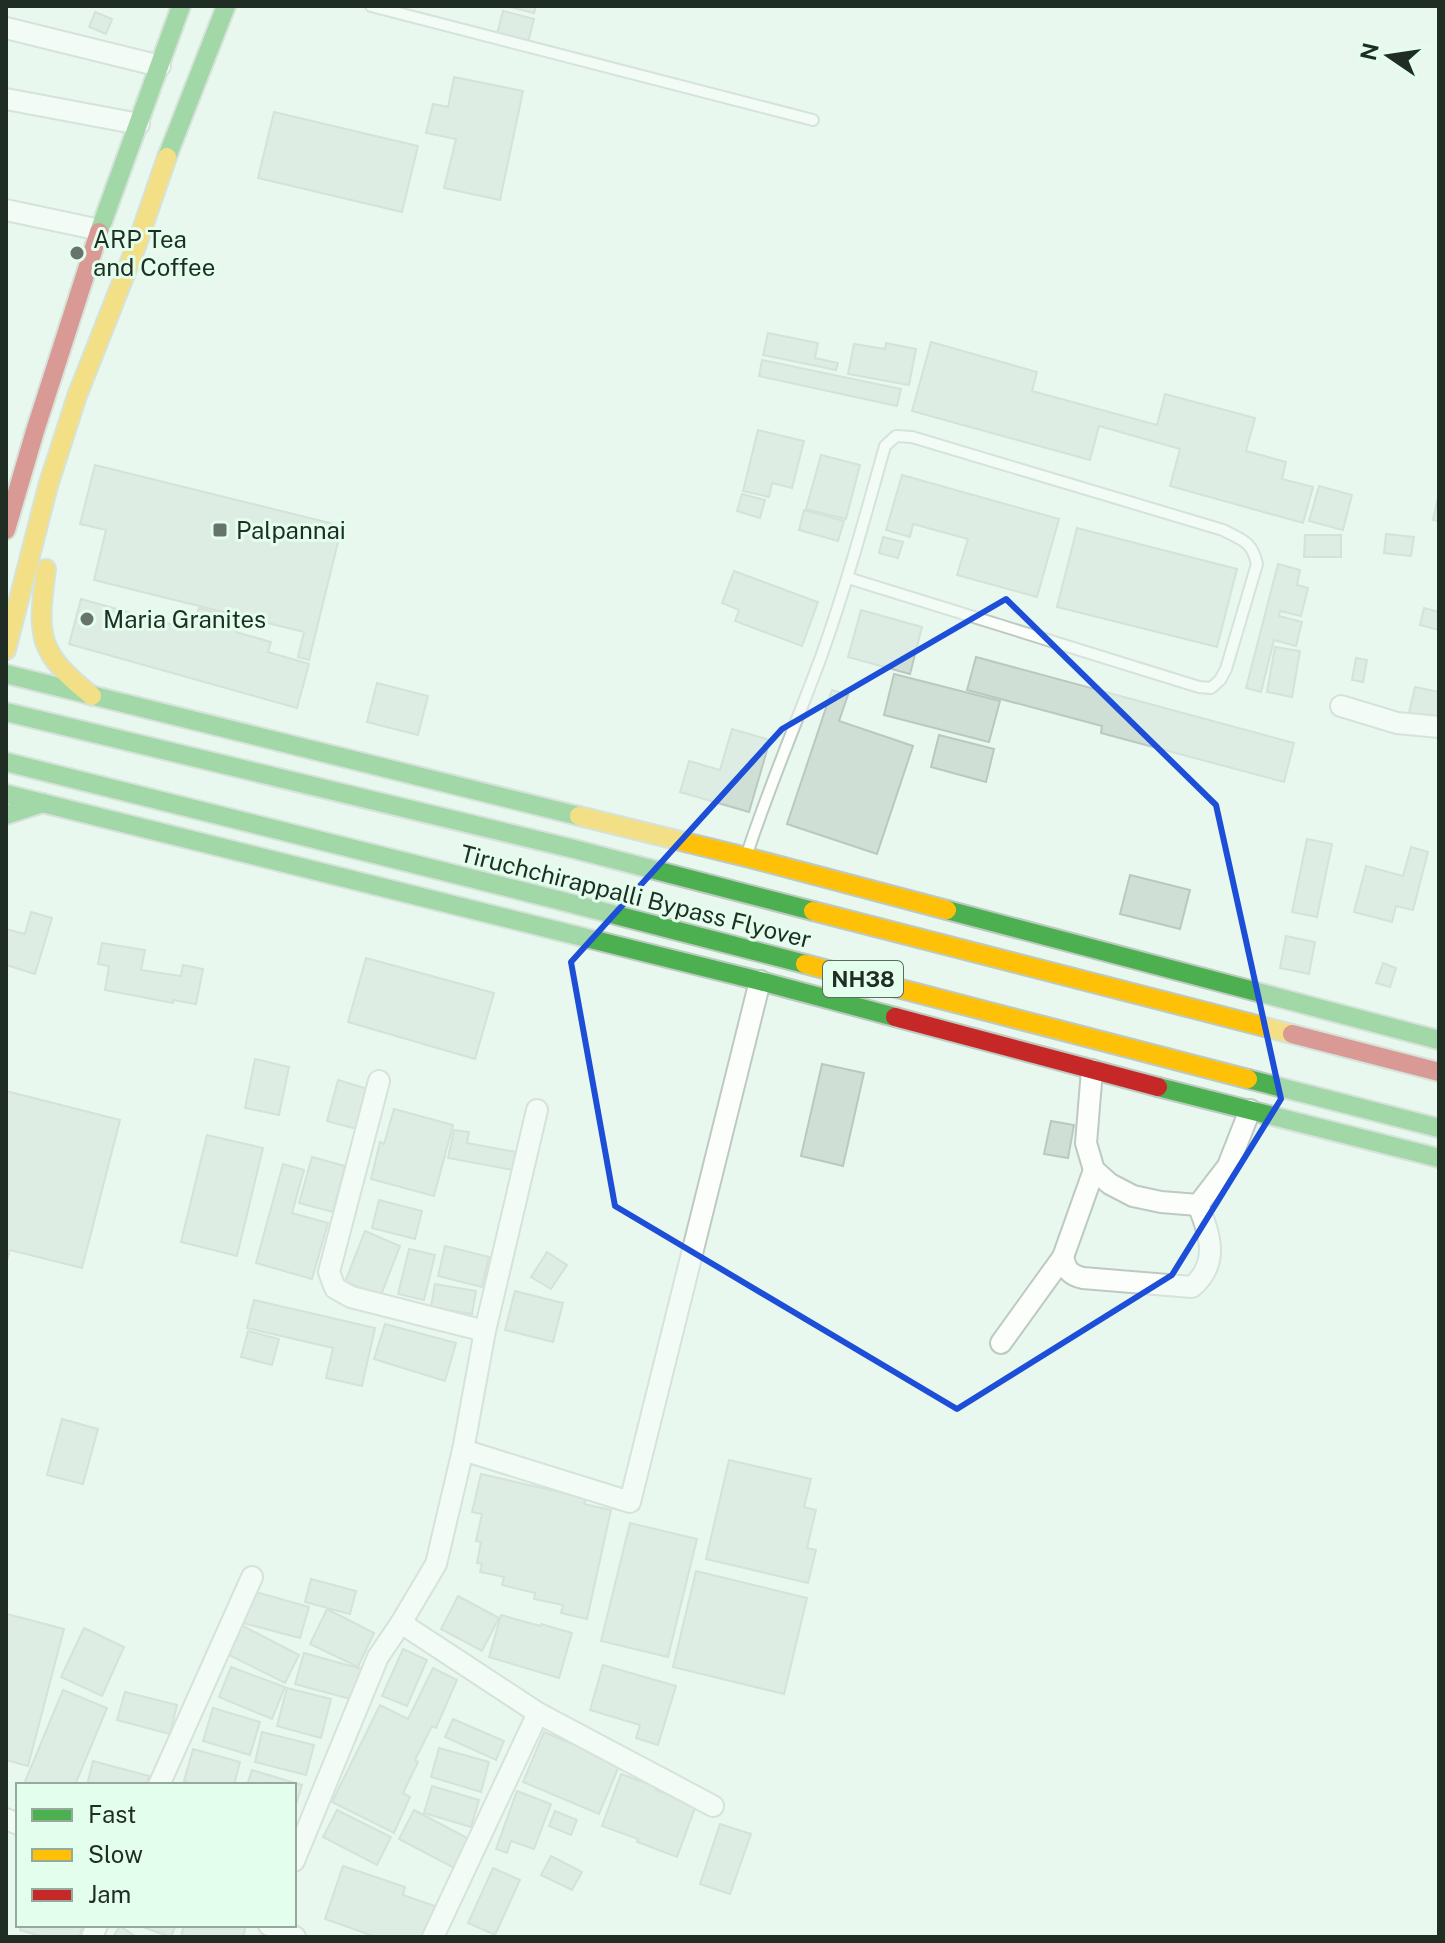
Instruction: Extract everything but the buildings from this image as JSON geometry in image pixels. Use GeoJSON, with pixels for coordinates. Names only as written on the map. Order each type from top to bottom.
{"type":"FeatureCollection","features":[{"type":"Feature","properties":{"kind":"main road"},"geometry":{"type":"LineString","coordinates":[[6,530],[100,230],[181,6]]}},
{"type":"Feature","properties":{"kind":"main road"},"geometry":{"type":"LineString","coordinates":[[6,650],[48,486],[77,396],[226,6]]}},
{"type":"Feature","properties":{"kind":"main road"},"geometry":{"type":"LineString","coordinates":[[48,486],[57,521],[54,533]]}},
{"type":"Feature","properties":{"kind":"main road"},"geometry":{"type":"LineString","coordinates":[[49,557],[40,612],[43,642],[67,677],[92,696]]}},
{"type":"Feature","properties":{"kind":"main road"},"geometry":{"type":"LineString","coordinates":[[6,674],[746,857],[1439,1040]]}},
{"type":"Feature","properties":{"kind":"main road","name":"Tiruchchirappalli Bypass Flyover"},"geometry":{"type":"LineString","coordinates":[[6,712],[574,849],[1439,1072]]}},
{"type":"Feature","properties":{"kind":"main road","name":"Tiruchchirappalli Bypass Flyover"},"geometry":{"type":"LineString","coordinates":[[6,762],[554,899],[1439,1128]]}},
{"type":"Feature","properties":{"kind":"main road"},"geometry":{"type":"LineString","coordinates":[[6,794],[760,981],[1439,1158]]}},
{"type":"Feature","properties":{"kind":"main road"},"geometry":{"type":"LineString","coordinates":[[6,815],[43,803]]}},
{"type":"Feature","properties":{"kind":"street"},"geometry":{"type":"LineString","coordinates":[[6,28],[160,66]]}},
{"type":"Feature","properties":{"kind":"street"},"geometry":{"type":"LineString","coordinates":[[6,99],[139,124]]}},
{"type":"Feature","properties":{"kind":"street"},"geometry":{"type":"LineString","coordinates":[[6,210],[100,230]]}},
{"type":"Feature","properties":{"kind":"street"},"geometry":{"type":"LineString","coordinates":[[1341,706],[1397,723],[1439,727]]}},
{"type":"Feature","properties":{"kind":"street"},"geometry":{"type":"LineString","coordinates":[[463,1450],[630,1502],[760,981]]}},
{"type":"Feature","properties":{"kind":"street"},"geometry":{"type":"LineString","coordinates":[[1092,1070],[1086,1143],[1094,1170],[1110,1184],[1133,1196],[1198,1205]]}},
{"type":"Feature","properties":{"kind":"street"},"geometry":{"type":"LineString","coordinates":[[379,1081],[329,1272],[335,1288],[351,1297],[485,1331]]}},
{"type":"Feature","properties":{"kind":"street"},"geometry":{"type":"LineString","coordinates":[[296,1856],[378,1657],[436,1564],[463,1450],[485,1331],[537,1110]]}},
{"type":"Feature","properties":{"kind":"street"},"geometry":{"type":"LineString","coordinates":[[1198,1205],[1228,1166],[1250,1110]]}},
{"type":"Feature","properties":{"kind":"street"},"geometry":{"type":"LineString","coordinates":[[1001,1343],[1063,1257],[1094,1170]]}},
{"type":"Feature","properties":{"kind":"street"},"geometry":{"type":"LineString","coordinates":[[1063,1257],[1066,1269],[1072,1276],[1192,1287],[1203,1277],[1210,1260],[1209,1231],[1198,1205]]}},
{"type":"Feature","properties":{"kind":"street"},"geometry":{"type":"LineString","coordinates":[[160,1783],[252,1577]]}},
{"type":"Feature","properties":{"kind":"street"},"geometry":{"type":"LineString","coordinates":[[401,1623],[538,1713],[713,1806]]}},
{"type":"Feature","properties":{"kind":"street"},"geometry":{"type":"LineString","coordinates":[[433,1937],[538,1713]]}},
{"type":"Feature","properties":{"kind":"street"},"geometry":{"type":"LineString","coordinates":[[272,1927],[295,1937]]}},
{"type":"Feature","properties":{"kind":"lane"},"geometry":{"type":"LineString","coordinates":[[371,6],[813,120]]}},
{"type":"Feature","properties":{"kind":"lane"},"geometry":{"type":"LineString","coordinates":[[746,857],[848,578],[885,446],[896,436],[912,437],[1223,530],[1245,542],[1254,551],[1257,564],[1226,669],[1211,688],[1199,687],[848,578]]}},
{"type":"Feature","properties":{"kind":"highlighted area"},"geometry":{"type":"Polygon","coordinates":[[[1006,599],[1216,805],[1281,1099],[1172,1275],[957,1409],[615,1206],[571,962],[782,729],[1006,599]]]}},
{"type":"Feature","properties":{"kind":"traffic: fast"},"geometry":{"type":"LineString","coordinates":[[99,232],[181,6]]}},
{"type":"Feature","properties":{"kind":"traffic: fast"},"geometry":{"type":"LineString","coordinates":[[167,157],[226,6]]}},
{"type":"Feature","properties":{"kind":"traffic: fast"},"geometry":{"type":"LineString","coordinates":[[6,674],[579,816]]}},
{"type":"Feature","properties":{"kind":"traffic: fast"},"geometry":{"type":"LineString","coordinates":[[6,712],[574,849],[813,911]]}},
{"type":"Feature","properties":{"kind":"traffic: fast"},"geometry":{"type":"LineString","coordinates":[[6,762],[805,964]]}},
{"type":"Feature","properties":{"kind":"traffic: fast"},"geometry":{"type":"LineString","coordinates":[[6,794],[895,1017]]}},
{"type":"Feature","properties":{"kind":"traffic: fast"},"geometry":{"type":"LineString","coordinates":[[6,815],[43,803]]}},
{"type":"Feature","properties":{"kind":"traffic: fast"},"geometry":{"type":"LineString","coordinates":[[947,910],[1439,1040]]}},
{"type":"Feature","properties":{"kind":"traffic: fast"},"geometry":{"type":"LineString","coordinates":[[1248,1079],[1439,1128]]}},
{"type":"Feature","properties":{"kind":"traffic: fast"},"geometry":{"type":"LineString","coordinates":[[1158,1087],[1439,1158]]}},
{"type":"Feature","properties":{"kind":"traffic: slow"},"geometry":{"type":"LineString","coordinates":[[6,650],[48,486],[77,396],[137,244],[167,157]]}},
{"type":"Feature","properties":{"kind":"traffic: slow"},"geometry":{"type":"LineString","coordinates":[[46,569],[42,611],[45,642],[60,667],[92,696]]}},
{"type":"Feature","properties":{"kind":"traffic: slow"},"geometry":{"type":"LineString","coordinates":[[579,816],[947,910]]}},
{"type":"Feature","properties":{"kind":"traffic: slow"},"geometry":{"type":"LineString","coordinates":[[813,911],[1292,1034]]}},
{"type":"Feature","properties":{"kind":"traffic: slow"},"geometry":{"type":"LineString","coordinates":[[805,964],[1248,1079]]}},
{"type":"Feature","properties":{"kind":"traffic: jam"},"geometry":{"type":"LineString","coordinates":[[6,530],[99,232]]}},
{"type":"Feature","properties":{"kind":"traffic: jam"},"geometry":{"type":"LineString","coordinates":[[895,1017],[1158,1087]]}},
{"type":"Feature","properties":{"kind":"traffic: jam"},"geometry":{"type":"LineString","coordinates":[[1292,1034],[1439,1072]]}},
{"type":"Feature","properties":{"kind":"place","name":"ARP Tea and Coffee"},"geometry":{"type":"Point","coordinates":[77,253]}},
{"type":"Feature","properties":{"kind":"place","name":"Palpannai"},"geometry":{"type":"Point","coordinates":[220,530]}},
{"type":"Feature","properties":{"kind":"place","name":"Maria Granites"},"geometry":{"type":"Point","coordinates":[87,619]}}]}
